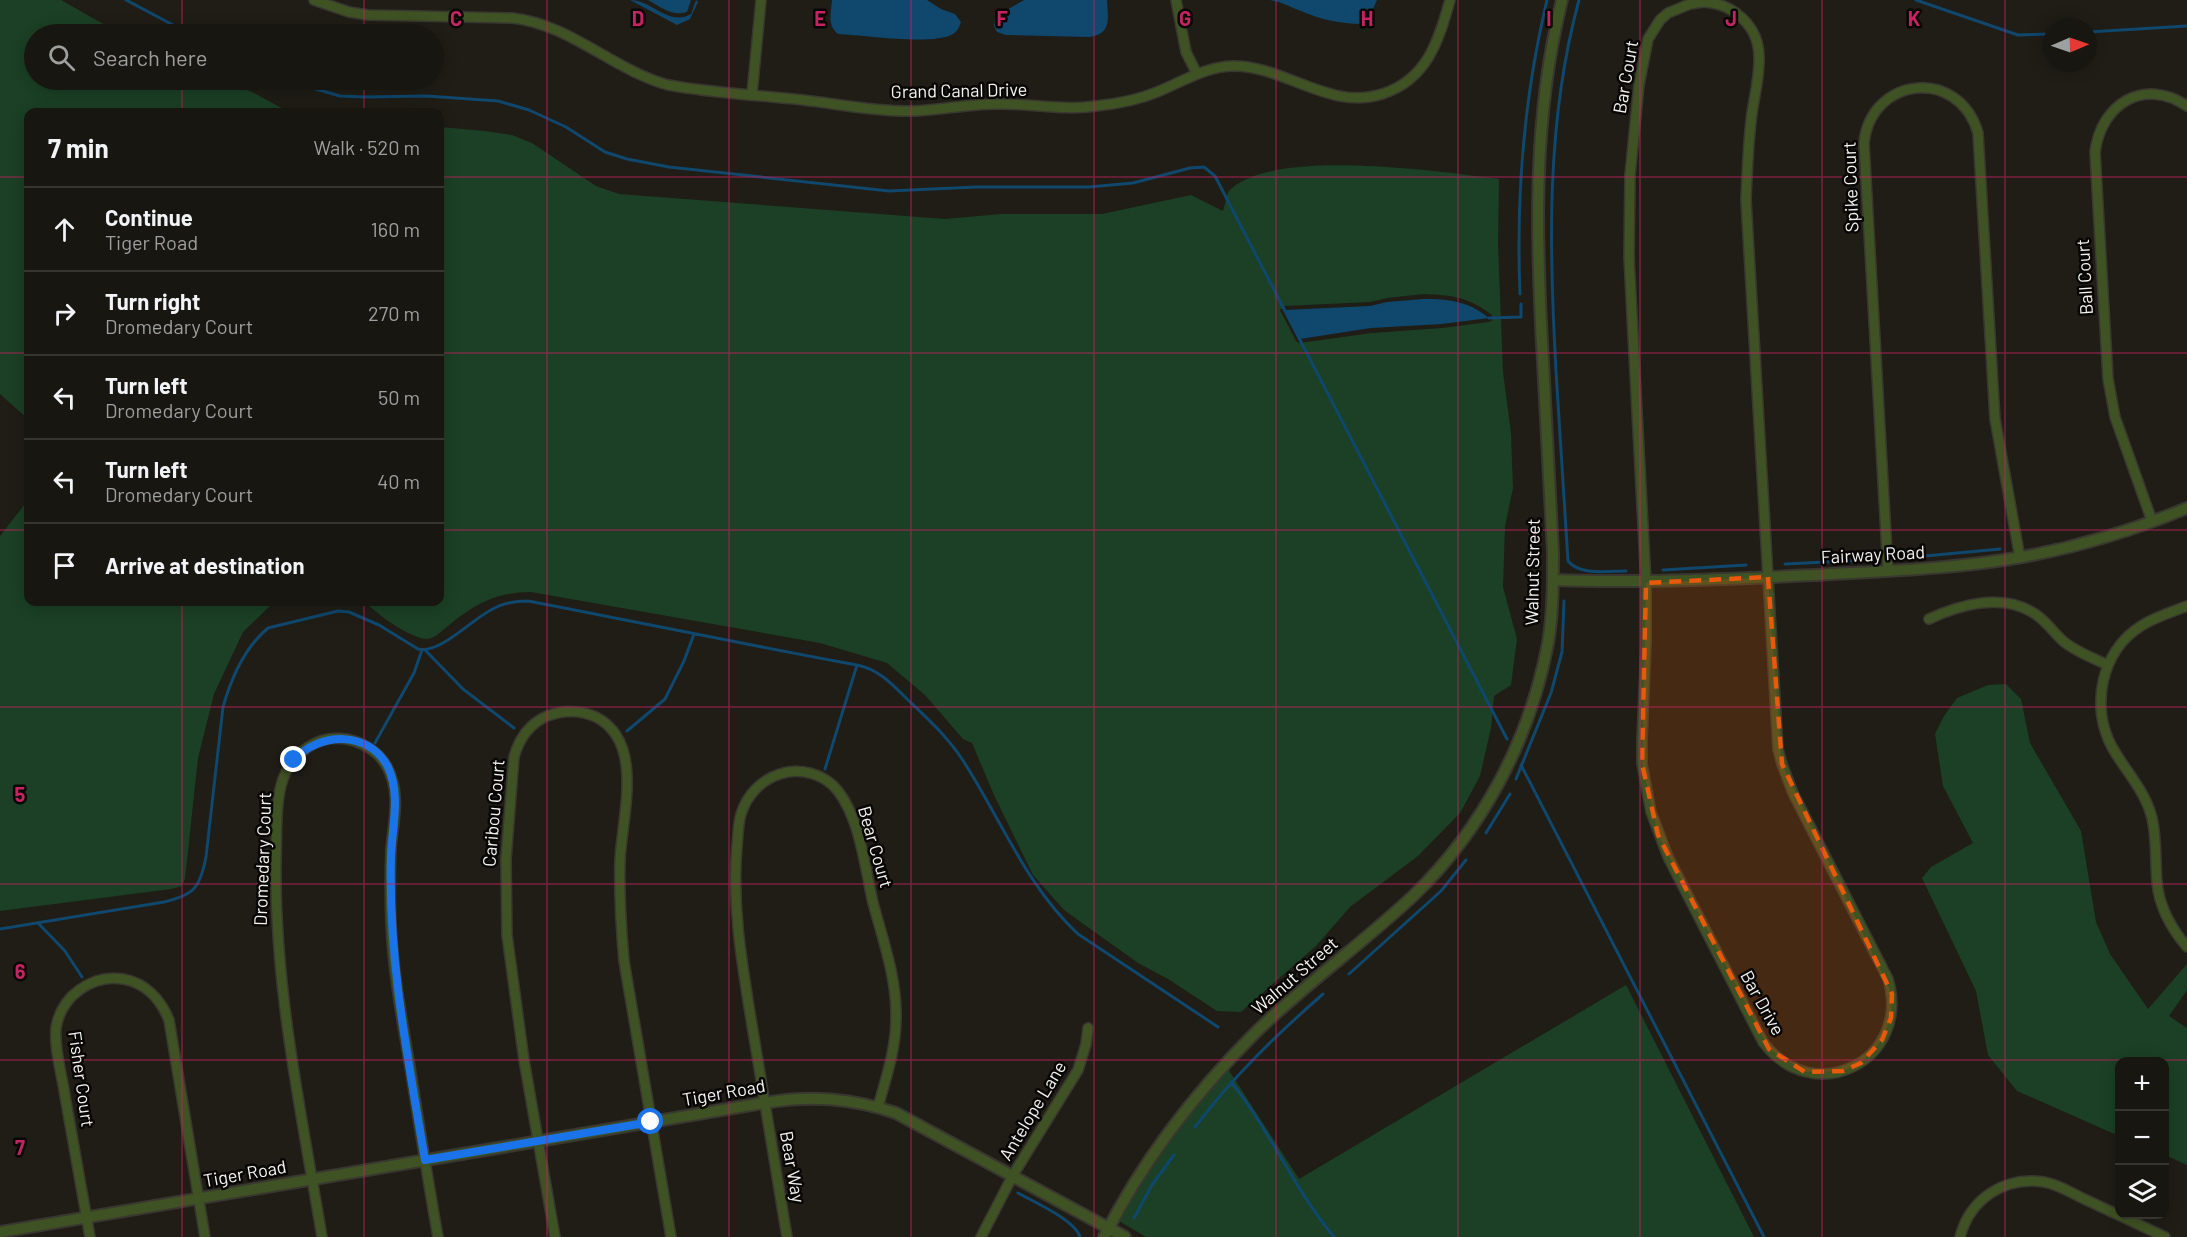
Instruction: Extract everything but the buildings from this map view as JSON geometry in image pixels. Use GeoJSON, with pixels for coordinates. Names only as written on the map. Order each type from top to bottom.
{"type":"FeatureCollection","features":[{"type":"Feature","properties":{"kind":"street","name":"Grand Canal Drive"},"geometry":{"type":"LineString","coordinates":[[314,0],[349,12],[368,15],[512,18],[534,22],[554,28],[641,76],[679,87],[914,111],[991,104],[1094,107],[1155,93],[1197,74],[1222,67],[1241,66],[1262,70],[1335,96],[1353,98],[1383,94],[1408,81],[1429,59],[1438,41],[1450,0]]}},
{"type":"Feature","properties":{"kind":"street"},"geometry":{"type":"LineString","coordinates":[[752,94],[762,0]]}},
{"type":"Feature","properties":{"kind":"street"},"geometry":{"type":"LineString","coordinates":[[1176,0],[1186,52],[1197,74]]}},
{"type":"Feature","properties":{"kind":"street","name":"Walnut Street"},"geometry":{"type":"LineString","coordinates":[[1106,1232],[1153,1155],[1230,1060],[1282,1008],[1413,895],[1468,832],[1502,776],[1528,717],[1548,642],[1553,580],[1554,553],[1537,267],[1537,185],[1547,77],[1562,0]]}},
{"type":"Feature","properties":{"kind":"street","name":"Bar Court"},"geometry":{"type":"LineString","coordinates":[[1646,583],[1629,258],[1630,175],[1635,118],[1645,52],[1653,29],[1660,20],[1678,8],[1703,2],[1729,8],[1744,20],[1754,34],[1760,57],[1748,149],[1746,200],[1768,577]]}},
{"type":"Feature","properties":{"kind":"street","name":"Spike Court"},"geometry":{"type":"LineString","coordinates":[[1888,571],[1864,143],[1869,122],[1881,104],[1900,93],[1920,87],[1941,91],[1958,100],[1970,115],[1978,133],[1995,419],[2020,558]]}},
{"type":"Feature","properties":{"kind":"street","name":"Ball Court"},"geometry":{"type":"LineString","coordinates":[[2152,521],[2115,417],[2109,388],[2095,152],[2098,134],[2106,118],[2125,100],[2140,95],[2157,94],[2172,97],[2187,106]]}},
{"type":"Feature","properties":{"kind":"street","name":"Fairway Road"},"geometry":{"type":"LineString","coordinates":[[1553,580],[1646,583],[1969,565],[2020,558],[2084,543],[2187,508]]}},
{"type":"Feature","properties":{"kind":"street","name":"Bar Drive"},"geometry":{"type":"LineString","coordinates":[[1646,583],[1642,764],[1649,804],[1658,835],[1763,1042],[1781,1061],[1797,1069],[1814,1073],[1831,1073],[1843,1071],[1861,1063],[1878,1047],[1891,1018],[1892,994],[1888,979],[1793,793],[1782,764],[1776,736],[1768,577]]}},
{"type":"Feature","properties":{"kind":"street"},"geometry":{"type":"LineString","coordinates":[[1929,619],[1961,606],[2000,603],[2018,605],[2042,618],[2076,650],[2108,665]]}},
{"type":"Feature","properties":{"kind":"street"},"geometry":{"type":"LineString","coordinates":[[2187,606],[2139,627],[2123,642],[2108,665],[2101,696],[2103,727],[2112,747],[2145,797],[2152,817],[2156,840],[2160,901],[2168,920],[2187,947]]}},
{"type":"Feature","properties":{"kind":"street","name":"Caribou Court"},"geometry":{"type":"LineString","coordinates":[[555,1237],[510,970],[506,911],[506,859],[516,750],[522,737],[544,718],[557,713],[578,712],[602,720],[616,734],[624,750],[627,773],[621,857],[621,929],[624,961],[671,1237]]}},
{"type":"Feature","properties":{"kind":"street","name":"Dromedary Court"},"geometry":{"type":"LineString","coordinates":[[322,1237],[280,980],[276,897],[277,841],[282,784],[290,765],[304,750],[316,743],[329,739],[342,739],[356,741],[373,751],[387,765],[392,779],[395,798],[390,886],[394,959],[438,1237]]}},
{"type":"Feature","properties":{"kind":"street","name":"Bear Court"},"geometry":{"type":"LineString","coordinates":[[764,1103],[737,934],[735,865],[740,819],[745,803],[759,785],[781,774],[802,771],[828,781],[838,791],[846,805],[854,824],[893,981],[896,1004],[894,1051],[878,1107]]}},
{"type":"Feature","properties":{"kind":"street","name":"Fisher Court"},"geometry":{"type":"LineString","coordinates":[[90,1237],[61,1073],[56,1028],[61,1012],[70,998],[83,987],[106,979],[124,980],[141,986],[156,997],[165,1012],[205,1237]]}},
{"type":"Feature","properties":{"kind":"street","name":"Antelope Lane"},"geometry":{"type":"LineString","coordinates":[[981,1237],[1013,1175],[1078,1070],[1088,1028]]}},
{"type":"Feature","properties":{"kind":"street","name":"Tiger Road"},"geometry":{"type":"LineString","coordinates":[[0,1232],[789,1098],[816,1097],[850,1100],[896,1113],[1013,1175],[1106,1232],[1125,1237]]}},
{"type":"Feature","properties":{"kind":"street","name":"Bear Way"},"geometry":{"type":"LineString","coordinates":[[764,1103],[787,1237]]}},
{"type":"Feature","properties":{"kind":"street"},"geometry":{"type":"LineString","coordinates":[[1960,1237],[1969,1215],[1982,1198],[2000,1187],[2029,1181],[2050,1183],[2165,1237]]}},
{"type":"Feature","properties":{"kind":"highlighted area"},"geometry":{"type":"Polygon","coordinates":[[[1768,577],[1782,764],[1892,994],[1891,1018],[1882,1040],[1861,1063],[1843,1071],[1805,1072],[1769,1049],[1658,835],[1642,764],[1646,583],[1768,577]]]}},
{"type":"Feature","properties":{"kind":"green space"},"geometry":{"type":"Polygon","coordinates":[[[0,0],[61,0],[103,24],[24,24],[24,90],[247,90],[282,108],[24,108],[24,415],[0,394],[0,0]]]}},
{"type":"Feature","properties":{"kind":"green space"},"geometry":{"type":"Polygon","coordinates":[[[444,127],[512,135],[532,143],[596,186],[619,194],[945,219],[1001,214],[1102,214],[1191,195],[1223,211],[1228,192],[1249,178],[1279,170],[1316,166],[1399,168],[1499,179],[1498,245],[1503,372],[1511,433],[1513,488],[1505,526],[1503,587],[1517,639],[1511,685],[1494,696],[1491,728],[1480,776],[1460,813],[1418,856],[1350,907],[1316,946],[1241,1012],[1217,1011],[1168,979],[1138,963],[1064,910],[1033,875],[994,795],[972,743],[963,739],[925,695],[887,663],[820,643],[531,592],[503,595],[480,604],[428,639],[412,635],[385,619],[370,606],[444,606],[444,127]],[[1423,294],[1370,302],[1285,306],[1280,310],[1299,343],[1372,333],[1442,328],[1493,320],[1492,315],[1483,309],[1452,296],[1423,294]]]}},
{"type":"Feature","properties":{"kind":"green space"},"geometry":{"type":"Polygon","coordinates":[[[24,505],[24,606],[270,606],[243,632],[214,694],[198,758],[185,879],[182,886],[0,911],[0,536],[24,505]]]}},
{"type":"Feature","properties":{"kind":"green space"},"geometry":{"type":"Polygon","coordinates":[[[2006,684],[2021,699],[2030,743],[2081,831],[2096,922],[2110,954],[2148,1009],[2187,964],[2187,990],[2169,1016],[2187,1028],[2187,1165],[2169,1157],[2169,1057],[2115,1057],[2115,1134],[2017,1091],[1988,1055],[1976,991],[1922,878],[1931,867],[1973,843],[1943,786],[1935,734],[1957,698],[1988,685],[2006,684]]]}},
{"type":"Feature","properties":{"kind":"green space"},"geometry":{"type":"Polygon","coordinates":[[[1626,985],[1754,1237],[1146,1237],[1119,1221],[1170,1142],[1228,1069],[1299,1179],[1626,985]]]}},
{"type":"Feature","properties":{"kind":"water"},"geometry":{"type":"Polygon","coordinates":[[[630,0],[646,4],[675,17],[691,14],[696,0],[698,2],[690,19],[677,25],[630,0]]]}},
{"type":"Feature","properties":{"kind":"water"},"geometry":{"type":"Polygon","coordinates":[[[648,0],[691,0],[687,12],[676,13],[648,0]]]}},
{"type":"Feature","properties":{"kind":"water"},"geometry":{"type":"Polygon","coordinates":[[[832,0],[927,0],[955,14],[961,22],[953,34],[930,39],[914,40],[838,34],[831,23],[832,0]]]}},
{"type":"Feature","properties":{"kind":"water"},"geometry":{"type":"Polygon","coordinates":[[[1024,0],[1107,0],[1107,24],[1102,33],[1089,37],[1006,35],[997,32],[994,26],[996,16],[1024,0]]]}},
{"type":"Feature","properties":{"kind":"water"},"geometry":{"type":"Polygon","coordinates":[[[1270,0],[1377,0],[1370,16],[1361,24],[1323,19],[1270,0]]]}},
{"type":"Feature","properties":{"kind":"water"},"geometry":{"type":"Polygon","coordinates":[[[1423,299],[1458,302],[1489,318],[1442,324],[1371,328],[1300,339],[1285,310],[1370,306],[1423,299]]]}},
{"type":"Feature","properties":{"kind":"waterway"},"geometry":{"type":"LineString","coordinates":[[126,0],[171,24]]}},
{"type":"Feature","properties":{"kind":"waterway"},"geometry":{"type":"LineString","coordinates":[[1520,294],[1519,220],[1523,146],[1527,109],[1547,0]]}},
{"type":"Feature","properties":{"kind":"waterway"},"geometry":{"type":"LineString","coordinates":[[1579,0],[1560,91],[1552,184],[1552,277],[1568,561],[1573,566],[1587,571],[1626,571]]}},
{"type":"Feature","properties":{"kind":"waterway"},"geometry":{"type":"LineString","coordinates":[[1916,0],[2018,35],[2043,34]]}},
{"type":"Feature","properties":{"kind":"waterway"},"geometry":{"type":"LineString","coordinates":[[2097,31],[2187,26]]}},
{"type":"Feature","properties":{"kind":"waterway"},"geometry":{"type":"LineString","coordinates":[[319,90],[340,96],[427,96],[498,101],[529,110],[566,127],[605,152],[627,159],[669,167],[889,191],[976,187],[1089,187],[1133,183],[1190,168],[1204,167],[1215,176],[1507,739]]}},
{"type":"Feature","properties":{"kind":"waterway"},"geometry":{"type":"LineString","coordinates":[[1489,318],[1521,317],[1521,304]]}},
{"type":"Feature","properties":{"kind":"waterway"},"geometry":{"type":"LineString","coordinates":[[1904,558],[2000,549]]}},
{"type":"Feature","properties":{"kind":"waterway"},"geometry":{"type":"LineString","coordinates":[[1785,564],[1867,560]]}},
{"type":"Feature","properties":{"kind":"waterway"},"geometry":{"type":"LineString","coordinates":[[1663,570],[1746,565]]}},
{"type":"Feature","properties":{"kind":"waterway"},"geometry":{"type":"LineString","coordinates":[[0,929],[164,902],[189,893],[194,888],[201,876],[206,857],[223,707],[240,664],[252,644],[268,628],[338,611],[349,612],[379,625],[418,649],[427,649],[455,635],[495,608],[518,601],[528,601],[857,665],[878,674],[890,682],[929,720],[956,751],[976,781],[1028,873],[1043,895],[1078,934],[1218,1027]]}},
{"type":"Feature","properties":{"kind":"waterway"},"geometry":{"type":"LineString","coordinates":[[1516,779],[1551,693],[1562,652],[1564,601]]}},
{"type":"Feature","properties":{"kind":"waterway"},"geometry":{"type":"LineString","coordinates":[[627,731],[665,699],[684,661],[694,634]]}},
{"type":"Feature","properties":{"kind":"waterway"},"geometry":{"type":"LineString","coordinates":[[375,743],[414,673],[422,650]]}},
{"type":"Feature","properties":{"kind":"waterway"},"geometry":{"type":"LineString","coordinates":[[426,651],[463,689],[514,728]]}},
{"type":"Feature","properties":{"kind":"waterway"},"geometry":{"type":"LineString","coordinates":[[825,769],[857,665]]}},
{"type":"Feature","properties":{"kind":"waterway"},"geometry":{"type":"LineString","coordinates":[[1521,765],[1764,1237]]}},
{"type":"Feature","properties":{"kind":"waterway"},"geometry":{"type":"LineString","coordinates":[[1486,833],[1510,794]]}},
{"type":"Feature","properties":{"kind":"waterway"},"geometry":{"type":"LineString","coordinates":[[1349,974],[1441,891],[1466,860]]}},
{"type":"Feature","properties":{"kind":"waterway"},"geometry":{"type":"LineString","coordinates":[[38,923],[65,951],[82,977]]}},
{"type":"Feature","properties":{"kind":"waterway"},"geometry":{"type":"LineString","coordinates":[[1195,1127],[1255,1058],[1323,994]]}},
{"type":"Feature","properties":{"kind":"waterway"},"geometry":{"type":"LineString","coordinates":[[1231,1082],[1334,1237]]}},
{"type":"Feature","properties":{"kind":"waterway"},"geometry":{"type":"LineString","coordinates":[[1134,1218],[1152,1185],[1174,1155]]}},
{"type":"Feature","properties":{"kind":"waterway"},"geometry":{"type":"LineString","coordinates":[[1018,1193],[1062,1218],[1077,1231],[1080,1237]]}},
{"type":"Feature","properties":{"kind":"route"},"geometry":{"type":"LineString","coordinates":[[294,760],[304,750],[322,741],[342,739],[356,741],[383,760],[392,779],[395,798],[390,886],[394,959],[425,1160],[651,1122]]}}]}
